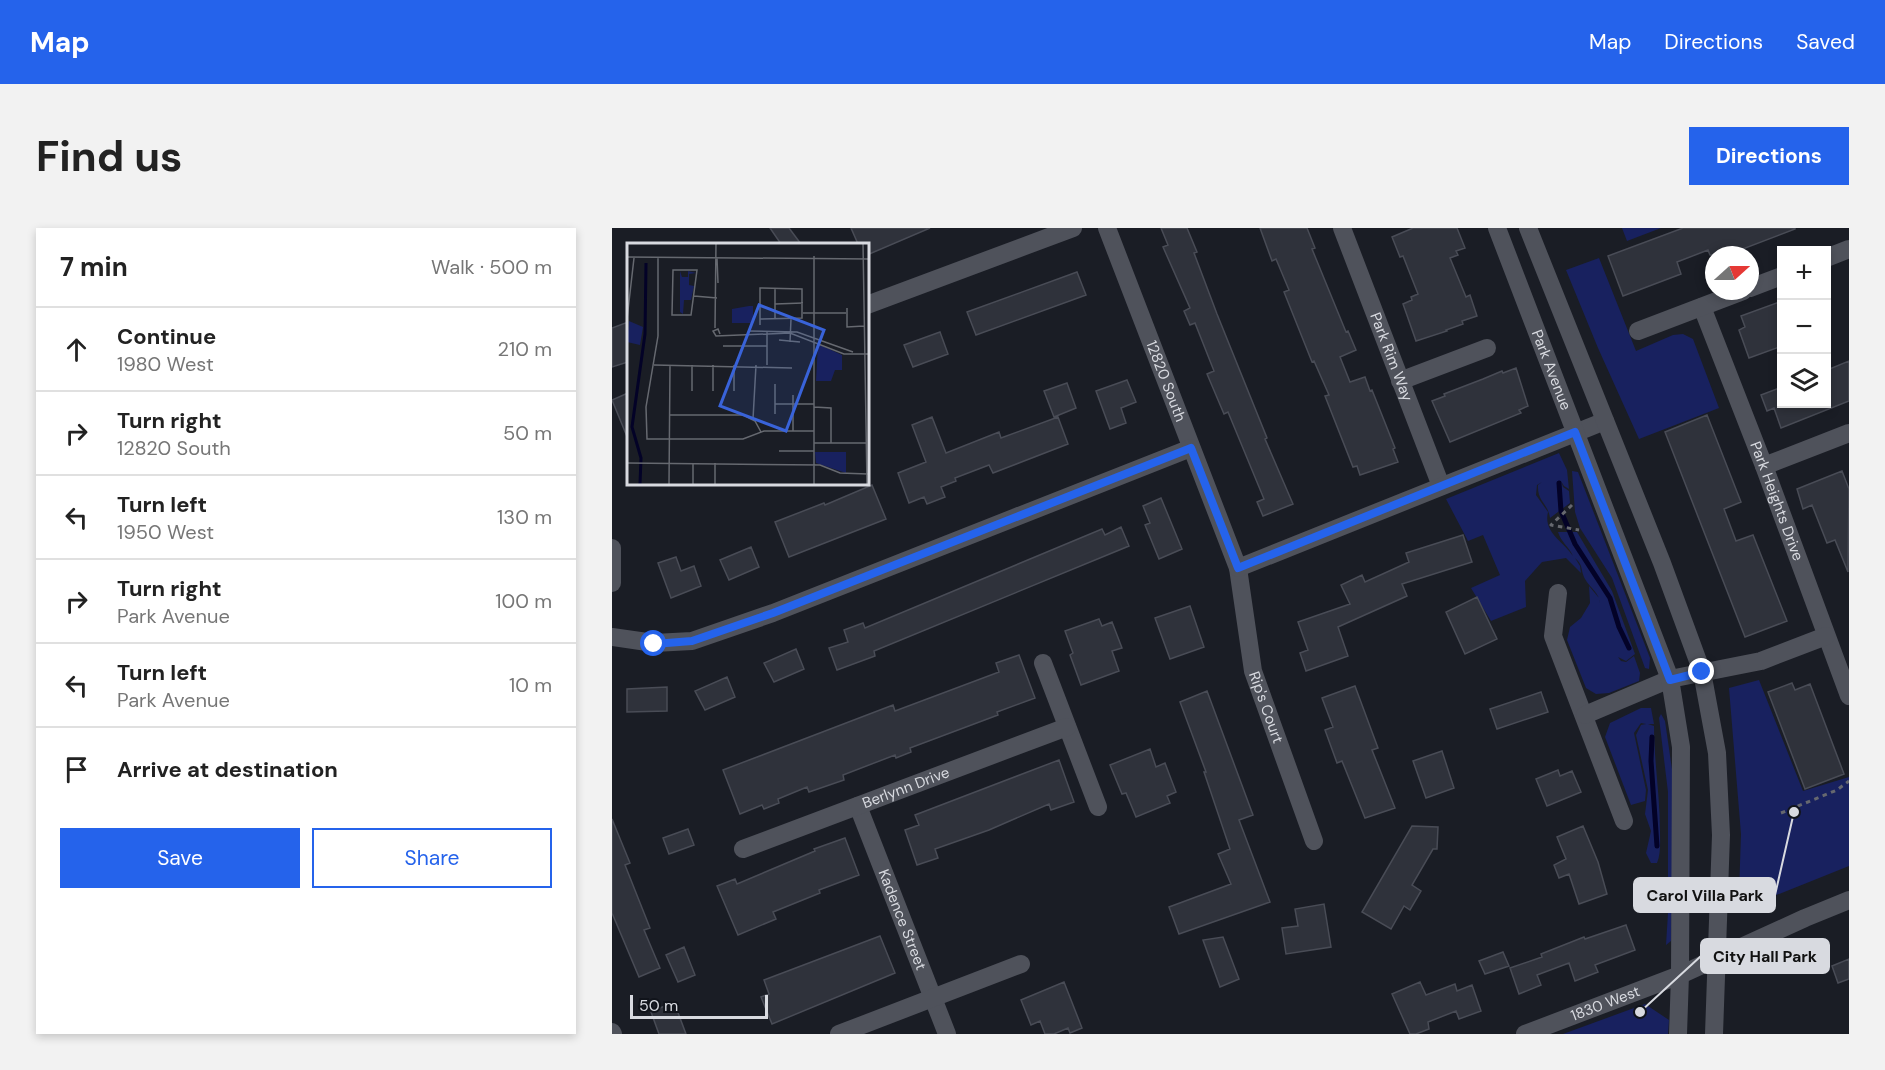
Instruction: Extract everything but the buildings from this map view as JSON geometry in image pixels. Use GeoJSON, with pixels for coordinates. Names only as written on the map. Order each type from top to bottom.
{"type":"FeatureCollection","features":[{"type":"Feature","properties":{"kind":"street"},"geometry":{"type":"LineString","coordinates":[[868,305],[1073,228]]}},
{"type":"Feature","properties":{"kind":"street","name":"12820 South"},"geometry":{"type":"LineString","coordinates":[[1107,228],[1238,568]]}},
{"type":"Feature","properties":{"kind":"street","name":"Park Rim Way"},"geometry":{"type":"LineString","coordinates":[[1342,228],[1440,486]]}},
{"type":"Feature","properties":{"kind":"street","name":"Park Avenue"},"geometry":{"type":"LineString","coordinates":[[1497,228],[1670,680],[1681,747],[1678,1034]]}},
{"type":"Feature","properties":{"kind":"street","name":"Park Avenue"},"geometry":{"type":"LineString","coordinates":[[1528,228],[1662,563],[1702,672],[1717,753],[1721,835],[1714,1034]]}},
{"type":"Feature","properties":{"kind":"street"},"geometry":{"type":"LineString","coordinates":[[1831,256],[1849,249]]}},
{"type":"Feature","properties":{"kind":"street"},"geometry":{"type":"LineString","coordinates":[[1759,285],[1777,278]]}},
{"type":"Feature","properties":{"kind":"street"},"geometry":{"type":"LineString","coordinates":[[1638,331],[1720,300]]}},
{"type":"Feature","properties":{"kind":"street","name":"Park Heights Drive"},"geometry":{"type":"LineString","coordinates":[[1702,307],[1849,696]]}},
{"type":"Feature","properties":{"kind":"street"},"geometry":{"type":"LineString","coordinates":[[1400,381],[1487,348]]}},
{"type":"Feature","properties":{"kind":"street"},"geometry":{"type":"LineString","coordinates":[[1238,568],[1605,421]]}},
{"type":"Feature","properties":{"kind":"street"},"geometry":{"type":"LineString","coordinates":[[1764,466],[1849,433]]}},
{"type":"Feature","properties":{"kind":"street"},"geometry":{"type":"LineString","coordinates":[[612,637],[654,644],[692,641],[773,613],[1191,448]]}},
{"type":"Feature","properties":{"kind":"street"},"geometry":{"type":"LineString","coordinates":[[612,548],[612,583]]}},
{"type":"Feature","properties":{"kind":"street","name":"Rip's Court"},"geometry":{"type":"LineString","coordinates":[[1238,568],[1253,671],[1314,841]]}},
{"type":"Feature","properties":{"kind":"street"},"geometry":{"type":"LineString","coordinates":[[1558,593],[1553,636],[1624,820]]}},
{"type":"Feature","properties":{"kind":"street"},"geometry":{"type":"LineString","coordinates":[[1584,716],[1670,680],[1761,661],[1826,636]]}},
{"type":"Feature","properties":{"kind":"street"},"geometry":{"type":"LineString","coordinates":[[1043,663],[1098,807]]}},
{"type":"Feature","properties":{"kind":"street","name":"Berlynn Drive"},"geometry":{"type":"LineString","coordinates":[[743,849],[1067,727]]}},
{"type":"Feature","properties":{"kind":"street","name":"Kadence Street"},"geometry":{"type":"LineString","coordinates":[[858,806],[947,1034]]}},
{"type":"Feature","properties":{"kind":"street","name":"1830 West"},"geometry":{"type":"LineString","coordinates":[[1525,1034],[1680,975],[1804,918],[1849,900]]}},
{"type":"Feature","properties":{"kind":"street"},"geometry":{"type":"LineString","coordinates":[[839,1034],[1021,964]]}},
{"type":"Feature","properties":{"kind":"path"},"geometry":{"type":"LineString","coordinates":[[1572,505],[1551,525],[1579,530]]}},
{"type":"Feature","properties":{"kind":"path"},"geometry":{"type":"LineString","coordinates":[[1781,813],[1837,790],[1849,781]]}},
{"type":"Feature","properties":{"kind":"shaded area"},"geometry":{"type":"Polygon","coordinates":[[[1622,228],[1661,228],[1627,241],[1622,228]]]}},
{"type":"Feature","properties":{"kind":"shaded area"},"geometry":{"type":"Polygon","coordinates":[[[1599,258],[1636,351],[1673,335],[1683,334],[1693,339],[1719,408],[1639,439],[1566,270],[1599,258]]]}},
{"type":"Feature","properties":{"kind":"shaded area"},"geometry":{"type":"Polygon","coordinates":[[[1559,453],[1567,470],[1569,489],[1561,481],[1563,487],[1569,491],[1570,503],[1550,518],[1548,512],[1548,525],[1573,556],[1558,532],[1577,532],[1612,591],[1635,654],[1626,661],[1618,657],[1621,661],[1626,662],[1634,656],[1640,673],[1639,681],[1609,693],[1596,694],[1586,688],[1567,640],[1570,627],[1581,618],[1590,603],[1589,586],[1599,598],[1585,579],[1581,566],[1575,558],[1581,573],[1566,558],[1542,562],[1525,581],[1526,607],[1491,621],[1471,588],[1500,575],[1483,535],[1468,541],[1446,499],[1559,453]],[[1542,482],[1537,485],[1536,495],[1548,512],[1538,491],[1538,485],[1542,482]]]}},
{"type":"Feature","properties":{"kind":"shaded area"},"geometry":{"type":"Polygon","coordinates":[[[1572,471],[1578,472],[1650,658],[1649,669],[1645,668],[1612,578],[1580,528],[1575,512],[1572,471]]]}},
{"type":"Feature","properties":{"kind":"shaded area"},"geometry":{"type":"Polygon","coordinates":[[[1759,680],[1803,791],[1849,777],[1849,866],[1744,908],[1739,894],[1741,834],[1729,688],[1759,680]]]}},
{"type":"Feature","properties":{"kind":"shaded area"},"geometry":{"type":"Polygon","coordinates":[[[1641,708],[1651,708],[1654,724],[1648,724],[1654,726],[1660,818],[1660,847],[1657,863],[1651,863],[1646,853],[1651,831],[1645,814],[1648,790],[1636,735],[1641,725],[1646,724],[1641,723],[1634,733],[1646,790],[1645,801],[1631,805],[1605,737],[1610,723],[1641,708]]]}},
{"type":"Feature","properties":{"kind":"shaded area"},"geometry":{"type":"Polygon","coordinates":[[[1661,714],[1665,721],[1675,790],[1671,941],[1666,945],[1668,792],[1659,718],[1661,714]]]}},
{"type":"Feature","properties":{"kind":"shaded area"},"geometry":{"type":"Polygon","coordinates":[[[1645,1004],[1669,1020],[1668,1034],[1563,1034],[1645,1004]]]}},
{"type":"Feature","properties":{"kind":"waterway"},"geometry":{"type":"LineString","coordinates":[[1559,483],[1561,511],[1575,544],[1610,598],[1619,627],[1629,648]]}},
{"type":"Feature","properties":{"kind":"waterway"},"geometry":{"type":"LineString","coordinates":[[1652,737],[1651,761],[1657,846]]}},
{"type":"Feature","properties":{"kind":"place","name":"Carol Villa Park"},"geometry":{"type":"Point","coordinates":[1794,812]}},
{"type":"Feature","properties":{"kind":"place","name":"City Hall Park"},"geometry":{"type":"Point","coordinates":[1640,1012]}},
{"type":"Feature","properties":{"kind":"route"},"geometry":{"type":"LineString","coordinates":[[654,644],[692,641],[773,613],[1191,448],[1238,568],[1575,432],[1670,680],[1702,672]]}}]}
